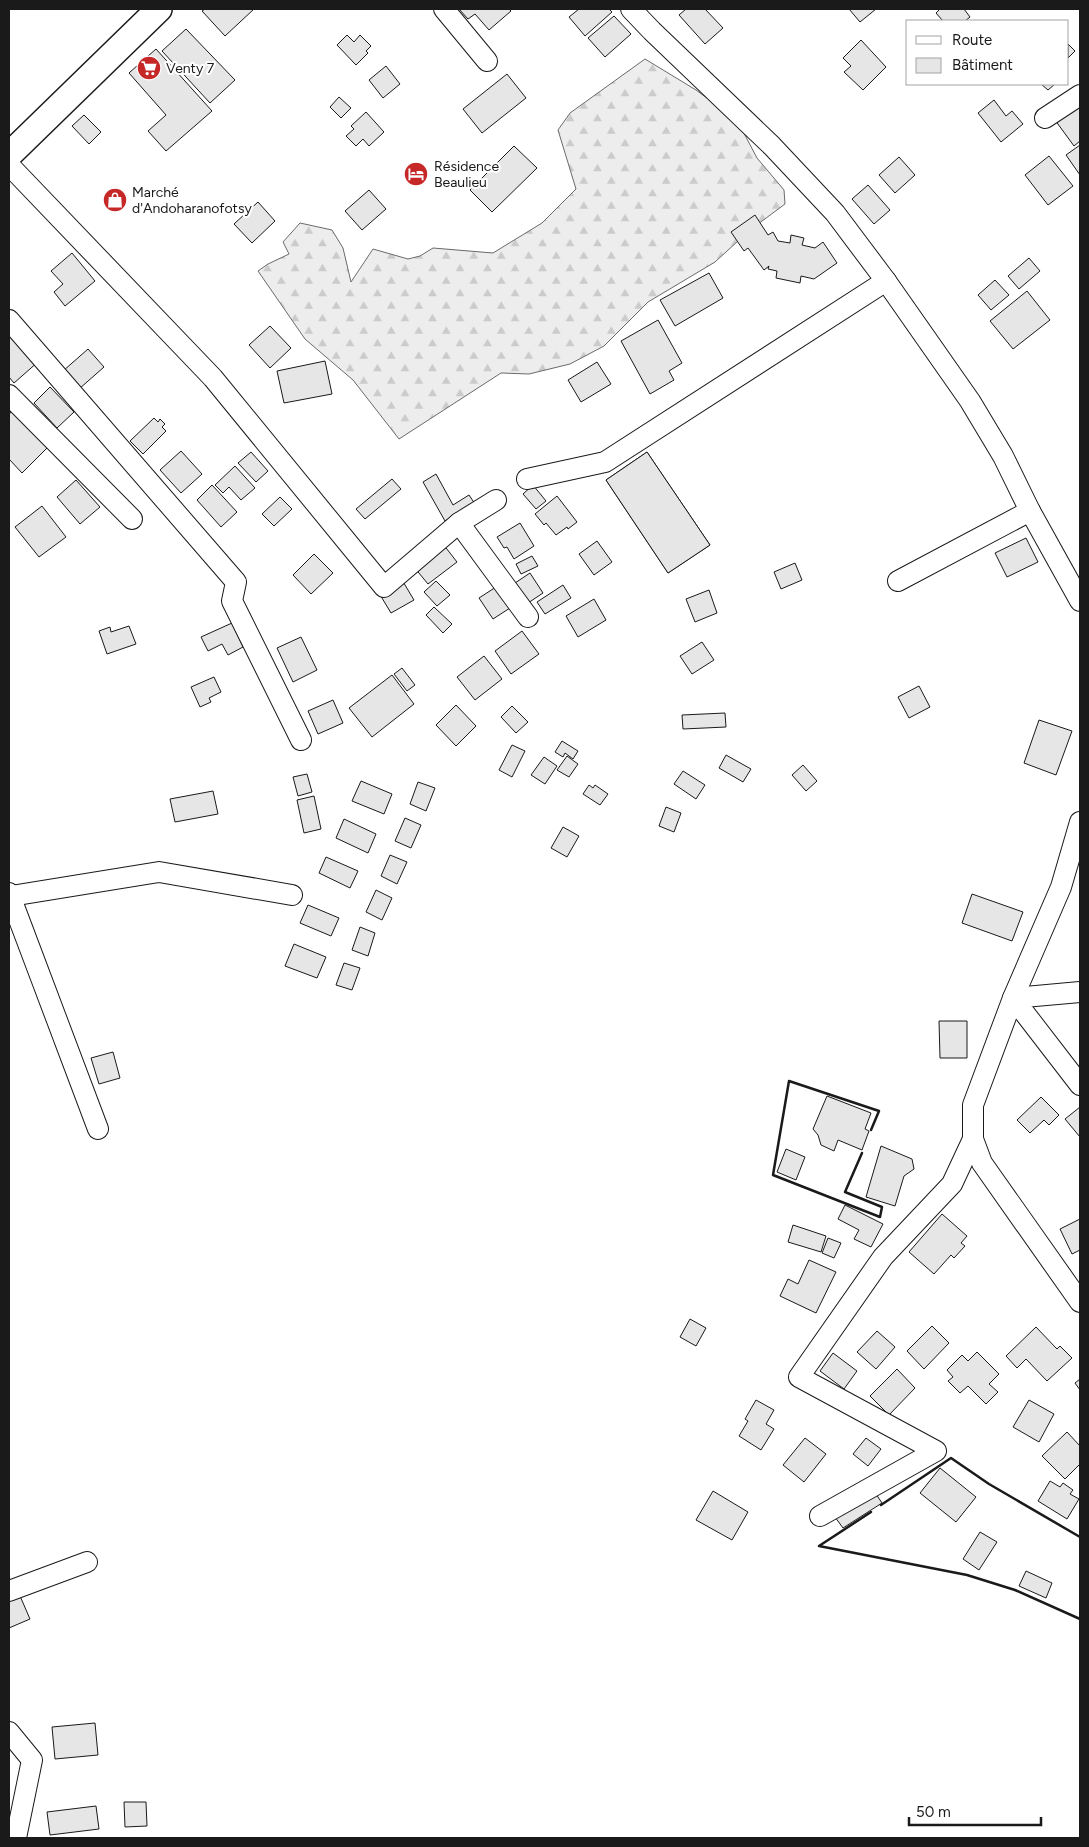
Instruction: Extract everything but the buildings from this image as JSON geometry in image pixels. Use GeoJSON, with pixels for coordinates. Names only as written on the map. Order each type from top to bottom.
{"type":"FeatureCollection","features":[{"type":"Feature","properties":{"kind":"main road"},"geometry":{"type":"LineString","coordinates":[[9,155],[159,9]]}},
{"type":"Feature","properties":{"kind":"street"},"geometry":{"type":"LineString","coordinates":[[444,9],[487,61]]}},
{"type":"Feature","properties":{"kind":"street"},"geometry":{"type":"LineString","coordinates":[[631,9],[652,32],[772,146],[835,212],[970,401],[1003,456],[1030,511],[1080,601]]}},
{"type":"Feature","properties":{"kind":"street"},"geometry":{"type":"LineString","coordinates":[[1045,118],[1080,95]]}},
{"type":"Feature","properties":{"kind":"street"},"geometry":{"type":"LineString","coordinates":[[9,165],[214,378],[384,587],[458,523],[496,500]]}},
{"type":"Feature","properties":{"kind":"street"},"geometry":{"type":"LineString","coordinates":[[527,479],[605,462],[886,281]]}},
{"type":"Feature","properties":{"kind":"street"},"geometry":{"type":"LineString","coordinates":[[9,320],[236,582],[232,601],[301,740]]}},
{"type":"Feature","properties":{"kind":"street"},"geometry":{"type":"LineString","coordinates":[[9,394],[132,519]]}},
{"type":"Feature","properties":{"kind":"street"},"geometry":{"type":"LineString","coordinates":[[898,581],[1030,511]]}},
{"type":"Feature","properties":{"kind":"street"},"geometry":{"type":"LineString","coordinates":[[458,523],[528,617]]}},
{"type":"Feature","properties":{"kind":"street"},"geometry":{"type":"LineString","coordinates":[[1080,822],[1061,887],[1013,998],[973,1105],[973,1139],[982,1163],[1080,1302]]}},
{"type":"Feature","properties":{"kind":"street"},"geometry":{"type":"LineString","coordinates":[[98,1130],[10,895],[159,872],[292,895]]}},
{"type":"Feature","properties":{"kind":"street"},"geometry":{"type":"LineString","coordinates":[[1013,998],[1080,992]]}},
{"type":"Feature","properties":{"kind":"street"},"geometry":{"type":"LineString","coordinates":[[1013,998],[1080,1086]]}},
{"type":"Feature","properties":{"kind":"street"},"geometry":{"type":"LineString","coordinates":[[820,1516],[936,1451],[799,1377],[883,1257],[952,1184],[973,1139]]}},
{"type":"Feature","properties":{"kind":"street"},"geometry":{"type":"LineString","coordinates":[[9,1591],[87,1562]]}},
{"type":"Feature","properties":{"kind":"street"},"geometry":{"type":"LineString","coordinates":[[9,1732],[32,1760],[16,1838]]}},
{"type":"Feature","properties":{"kind":"green space"},"geometry":{"type":"Polygon","coordinates":[[[645,59],[696,90],[737,120],[757,158],[784,190],[785,204],[750,230],[715,262],[648,302],[604,346],[570,364],[529,374],[501,373],[399,439],[353,380],[305,339],[258,271],[289,254],[283,242],[300,223],[332,230],[343,248],[351,282],[373,249],[408,259],[420,256],[433,248],[493,253],[542,223],[576,189],[558,130],[570,113],[645,59]]]}},
{"type":"Feature","properties":{"kind":"wall"},"geometry":{"type":"LineString","coordinates":[[862,1153],[845,1192],[882,1207],[880,1217],[773,1175],[789,1081],[879,1111],[871,1130]]}},
{"type":"Feature","properties":{"kind":"wall"},"geometry":{"type":"LineString","coordinates":[[881,1505],[951,1458],[989,1484],[1080,1537]]}},
{"type":"Feature","properties":{"kind":"wall"},"geometry":{"type":"LineString","coordinates":[[871,1512],[819,1546],[967,1575],[1015,1590],[1080,1619]]}},
{"type":"Feature","properties":{"kind":"place","name":"Venty 7"},"geometry":{"type":"Point","coordinates":[149,68]}},
{"type":"Feature","properties":{"kind":"place","name":"Résidence Beaulieu"},"geometry":{"type":"Point","coordinates":[416,174]}},
{"type":"Feature","properties":{"kind":"place","name":"Marché d'Andoharanofotsy"},"geometry":{"type":"Point","coordinates":[115,200]}}]}
